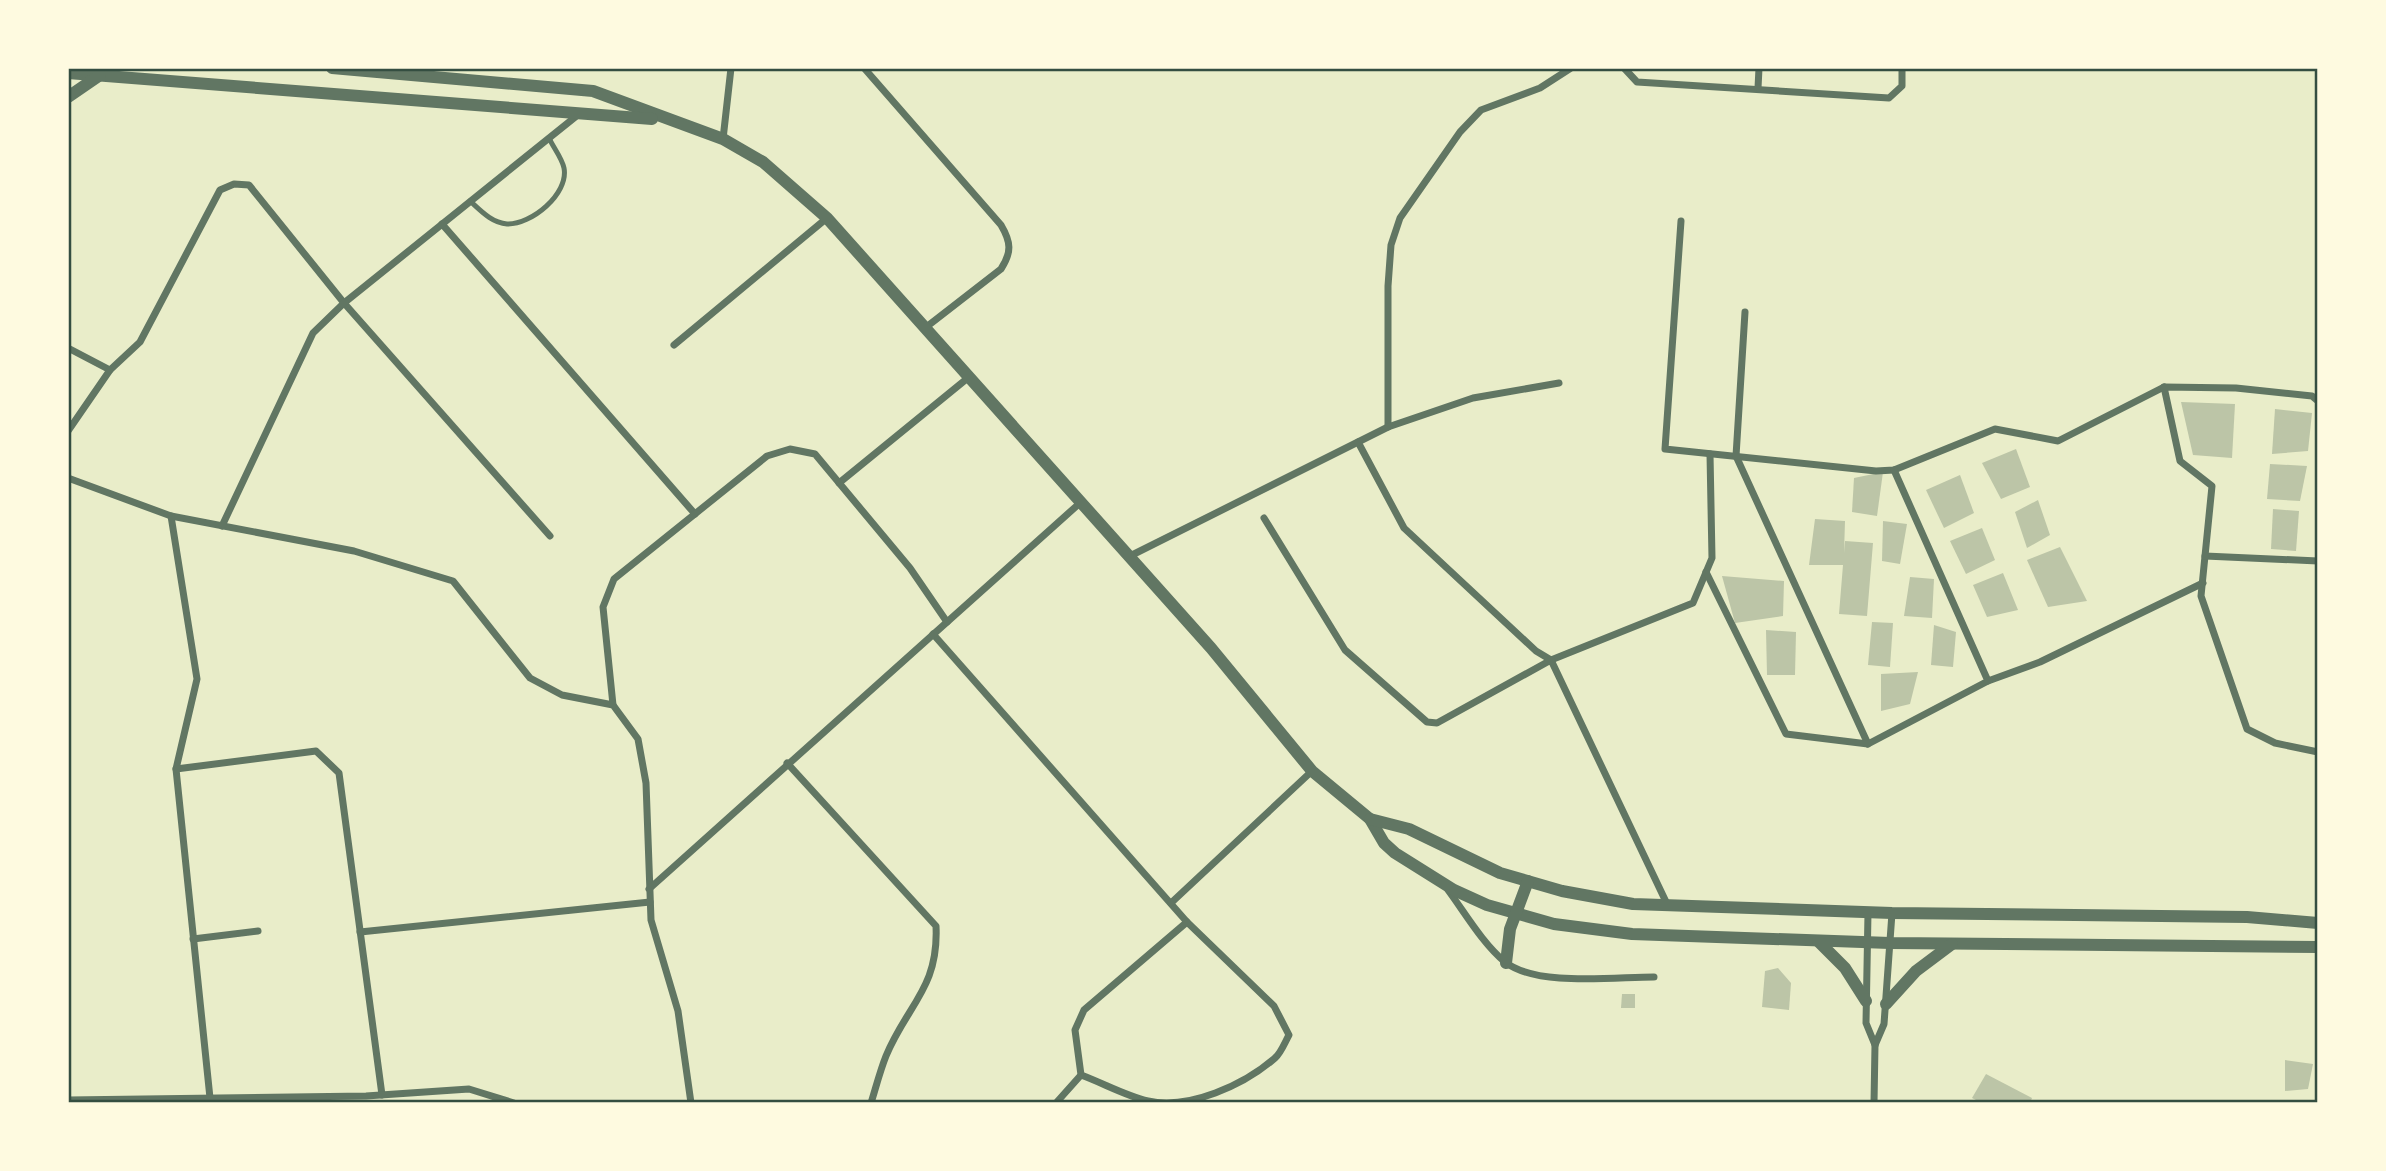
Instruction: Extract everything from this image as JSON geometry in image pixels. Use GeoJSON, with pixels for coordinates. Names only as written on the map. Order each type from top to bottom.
{"type":"FeatureCollection","features":[{"type":"Feature","properties":{"kind":"street"},"geometry":{"type":"LineString","coordinates":[[332,68],[392,71],[593,91],[723,139],[763,162],[827,218],[1211,648],[1312,771],[1370,819],[1384,843],[1395,853],[1443,884],[1487,905],[1555,924],[1632,934],[1890,943],[2318,947]]}},
{"type":"Feature","properties":{"kind":"street"},"geometry":{"type":"LineString","coordinates":[[723,139],[731,68]]}},
{"type":"Feature","properties":{"kind":"street"},"geometry":{"type":"LineString","coordinates":[[864,68],[1001,225],[1009,239],[1009,256],[1001,269],[925,328]]}},
{"type":"Feature","properties":{"kind":"street"},"geometry":{"type":"LineString","coordinates":[[1388,427],[1388,286],[1391,245],[1400,218],[1460,132],[1482,110],[1540,88],[1571,68]]}},
{"type":"Feature","properties":{"kind":"street"},"geometry":{"type":"LineString","coordinates":[[1624,68],[1637,82],[1889,98],[1902,86],[1902,68]]}},
{"type":"Feature","properties":{"kind":"street"},"geometry":{"type":"LineString","coordinates":[[1758,88],[1759,68]]}},
{"type":"Feature","properties":{"kind":"street"},"geometry":{"type":"LineString","coordinates":[[68,73],[666,120]]}},
{"type":"Feature","properties":{"kind":"street"},"geometry":{"type":"LineString","coordinates":[[68,97],[100,75]]}},
{"type":"Feature","properties":{"kind":"street"},"geometry":{"type":"LineString","coordinates":[[222,526],[313,332],[344,303],[579,113]]}},
{"type":"Feature","properties":{"kind":"street"},"geometry":{"type":"LineString","coordinates":[[68,431],[110,370],[140,342],[220,190],[234,184],[249,185],[344,303],[550,536]]}},
{"type":"Feature","properties":{"kind":"street"},"geometry":{"type":"LineString","coordinates":[[674,345],[827,218]]}},
{"type":"Feature","properties":{"kind":"street"},"geometry":{"type":"LineString","coordinates":[[1681,221],[1665,449],[1876,471],[1894,470],[1995,429],[2058,440],[2164,387],[2236,388],[2312,396],[2318,401]]}},
{"type":"Feature","properties":{"kind":"street"},"geometry":{"type":"LineString","coordinates":[[442,224],[695,514]]}},
{"type":"Feature","properties":{"kind":"street"},"geometry":{"type":"LineString","coordinates":[[1745,312],[1736,456],[1868,744]]}},
{"type":"Feature","properties":{"kind":"street"},"geometry":{"type":"LineString","coordinates":[[68,348],[110,370]]}},
{"type":"Feature","properties":{"kind":"street"},"geometry":{"type":"LineString","coordinates":[[839,483],[969,377]]}},
{"type":"Feature","properties":{"kind":"street"},"geometry":{"type":"LineString","coordinates":[[1128,557],[1388,427],[1473,398],[1559,383]]}},
{"type":"Feature","properties":{"kind":"street"},"geometry":{"type":"LineString","coordinates":[[2164,387],[2180,461],[2211,486],[2202,596],[2247,729],[2275,743],[2318,752]]}},
{"type":"Feature","properties":{"kind":"street"},"geometry":{"type":"LineString","coordinates":[[1358,442],[1405,528],[1536,651],[1550,660],[1668,906]]}},
{"type":"Feature","properties":{"kind":"street"},"geometry":{"type":"LineString","coordinates":[[691,1103],[678,1011],[651,920],[646,783],[638,739],[613,705],[603,607],[614,579],[768,456],[790,449],[815,454],[909,568],[947,622]]}},
{"type":"Feature","properties":{"kind":"street"},"geometry":{"type":"LineString","coordinates":[[1264,518],[1345,650],[1427,722],[1437,723],[1550,660],[1693,603],[1712,558],[1710,454]]}},
{"type":"Feature","properties":{"kind":"street"},"geometry":{"type":"LineString","coordinates":[[1894,470],[1988,681]]}},
{"type":"Feature","properties":{"kind":"street"},"geometry":{"type":"LineString","coordinates":[[68,478],[171,516],[354,551],[453,581],[530,678],[562,695],[613,705]]}},
{"type":"Feature","properties":{"kind":"street"},"geometry":{"type":"LineString","coordinates":[[649,889],[1081,502]]}},
{"type":"Feature","properties":{"kind":"street"},"geometry":{"type":"LineString","coordinates":[[171,516],[197,679],[176,769],[210,1098]]}},
{"type":"Feature","properties":{"kind":"street"},"geometry":{"type":"LineString","coordinates":[[2205,556],[2318,561]]}},
{"type":"Feature","properties":{"kind":"street"},"geometry":{"type":"LineString","coordinates":[[1706,572],[1786,734],[1868,744],[1988,681],[2040,662],[2203,583]]}},
{"type":"Feature","properties":{"kind":"street"},"geometry":{"type":"LineString","coordinates":[[933,634],[1187,922],[1274,1006],[1289,1035],[1276,1057],[1237,1082],[1204,1096],[1176,1103],[1148,1101],[1081,1075]]}},
{"type":"Feature","properties":{"kind":"street"},"geometry":{"type":"LineString","coordinates":[[176,769],[316,751],[339,773],[382,1095]]}},
{"type":"Feature","properties":{"kind":"street"},"geometry":{"type":"LineString","coordinates":[[787,763],[936,926],[937,951],[929,981],[886,1055],[871,1103]]}},
{"type":"Feature","properties":{"kind":"street"},"geometry":{"type":"LineString","coordinates":[[1171,903],[1312,771]]}},
{"type":"Feature","properties":{"kind":"street"},"geometry":{"type":"LineString","coordinates":[[1370,819],[1409,829],[1473,862],[1528,881],[1597,899],[1668,906],[1868,913],[2248,917],[2318,923]]}},
{"type":"Feature","properties":{"kind":"street"},"geometry":{"type":"LineString","coordinates":[[1506,963],[1516,913],[1528,881]]}},
{"type":"Feature","properties":{"kind":"street"},"geometry":{"type":"LineString","coordinates":[[1443,884],[1506,963],[1524,972],[1544,976],[1654,977]]}},
{"type":"Feature","properties":{"kind":"street"},"geometry":{"type":"LineString","coordinates":[[360,932],[650,902]]}},
{"type":"Feature","properties":{"kind":"street"},"geometry":{"type":"LineString","coordinates":[[1868,913],[1866,1023],[1875,1045]]}},
{"type":"Feature","properties":{"kind":"street"},"geometry":{"type":"LineString","coordinates":[[1874,1103],[1875,1045],[1884,1024],[1892,913]]}},
{"type":"Feature","properties":{"kind":"street"},"geometry":{"type":"LineString","coordinates":[[1056,1103],[1081,1075],[1075,1030],[1084,1010],[1187,922]]}},
{"type":"Feature","properties":{"kind":"street"},"geometry":{"type":"LineString","coordinates":[[193,939],[258,931]]}},
{"type":"Feature","properties":{"kind":"street"},"geometry":{"type":"LineString","coordinates":[[1818,941],[1845,968],[1866,1001]]}},
{"type":"Feature","properties":{"kind":"street"},"geometry":{"type":"LineString","coordinates":[[1886,1004],[1916,971],[1952,944]]}},
{"type":"Feature","properties":{"kind":"street"},"geometry":{"type":"LineString","coordinates":[[68,1100],[382,1095],[469,1089],[514,1103]]}},
{"type":"Feature","properties":{"kind":"lane"},"geometry":{"type":"LineString","coordinates":[[470,201],[489,218],[504,224],[530,218],[561,189],[564,167],[549,138]]}},
{"type":"Feature","properties":{"kind":"building"},"geometry":{"type":"Polygon","coordinates":[[[2181,402],[2235,404],[2232,458],[2193,455],[2181,402]]]}},
{"type":"Feature","properties":{"kind":"building"},"geometry":{"type":"Polygon","coordinates":[[[2275,409],[2312,413],[2308,451],[2272,454],[2275,409]]]}},
{"type":"Feature","properties":{"kind":"building"},"geometry":{"type":"Polygon","coordinates":[[[2016,449],[2030,487],[2001,499],[1982,463],[2016,449]]]}},
{"type":"Feature","properties":{"kind":"building"},"geometry":{"type":"Polygon","coordinates":[[[2270,464],[2307,466],[2300,501],[2267,499],[2270,464]]]}},
{"type":"Feature","properties":{"kind":"building"},"geometry":{"type":"Polygon","coordinates":[[[1883,472],[1877,516],[1852,512],[1854,478],[1883,472]]]}},
{"type":"Feature","properties":{"kind":"building"},"geometry":{"type":"Polygon","coordinates":[[[1960,475],[1974,513],[1944,528],[1926,490],[1960,475]]]}},
{"type":"Feature","properties":{"kind":"building"},"geometry":{"type":"Polygon","coordinates":[[[2038,500],[2050,535],[2027,548],[2015,512],[2038,500]]]}},
{"type":"Feature","properties":{"kind":"building"},"geometry":{"type":"Polygon","coordinates":[[[2273,509],[2299,511],[2296,551],[2271,549],[2273,509]]]}},
{"type":"Feature","properties":{"kind":"building"},"geometry":{"type":"Polygon","coordinates":[[[1815,519],[1845,521],[1844,553],[1845,541],[1873,543],[1867,616],[1839,614],[1843,565],[1809,565],[1815,519]]]}},
{"type":"Feature","properties":{"kind":"building"},"geometry":{"type":"Polygon","coordinates":[[[1883,521],[1907,524],[1900,564],[1882,561],[1883,521]]]}},
{"type":"Feature","properties":{"kind":"building"},"geometry":{"type":"Polygon","coordinates":[[[1982,528],[1995,560],[1966,574],[1950,541],[1982,528]]]}},
{"type":"Feature","properties":{"kind":"building"},"geometry":{"type":"Polygon","coordinates":[[[2060,547],[2087,601],[2048,607],[2027,560],[2060,547]]]}},
{"type":"Feature","properties":{"kind":"building"},"geometry":{"type":"Polygon","coordinates":[[[2003,573],[2018,610],[1987,617],[1973,585],[2003,573]]]}},
{"type":"Feature","properties":{"kind":"building"},"geometry":{"type":"Polygon","coordinates":[[[1722,576],[1784,581],[1783,616],[1735,623],[1722,576]]]}},
{"type":"Feature","properties":{"kind":"building"},"geometry":{"type":"Polygon","coordinates":[[[1910,577],[1934,579],[1932,618],[1904,616],[1910,577]]]}},
{"type":"Feature","properties":{"kind":"building"},"geometry":{"type":"Polygon","coordinates":[[[1872,622],[1893,623],[1890,667],[1868,665],[1872,622]]]}},
{"type":"Feature","properties":{"kind":"building"},"geometry":{"type":"Polygon","coordinates":[[[1934,625],[1956,632],[1953,667],[1931,665],[1934,625]]]}},
{"type":"Feature","properties":{"kind":"building"},"geometry":{"type":"Polygon","coordinates":[[[1766,630],[1796,632],[1795,675],[1767,675],[1766,630]]]}},
{"type":"Feature","properties":{"kind":"building"},"geometry":{"type":"Polygon","coordinates":[[[1918,672],[1910,704],[1881,711],[1881,674],[1918,672]]]}},
{"type":"Feature","properties":{"kind":"building"},"geometry":{"type":"Polygon","coordinates":[[[1778,968],[1791,983],[1789,1010],[1762,1007],[1765,971],[1778,968]]]}},
{"type":"Feature","properties":{"kind":"building"},"geometry":{"type":"Polygon","coordinates":[[[1622,994],[1635,994],[1635,1008],[1621,1008],[1622,994]]]}},
{"type":"Feature","properties":{"kind":"building"},"geometry":{"type":"Polygon","coordinates":[[[2285,1060],[2313,1064],[2308,1089],[2285,1091],[2285,1060]]]}},
{"type":"Feature","properties":{"kind":"building"},"geometry":{"type":"Polygon","coordinates":[[[1986,1074],[2032,1098],[2030,1103],[1982,1103],[1972,1098],[1986,1074]]]}}]}
